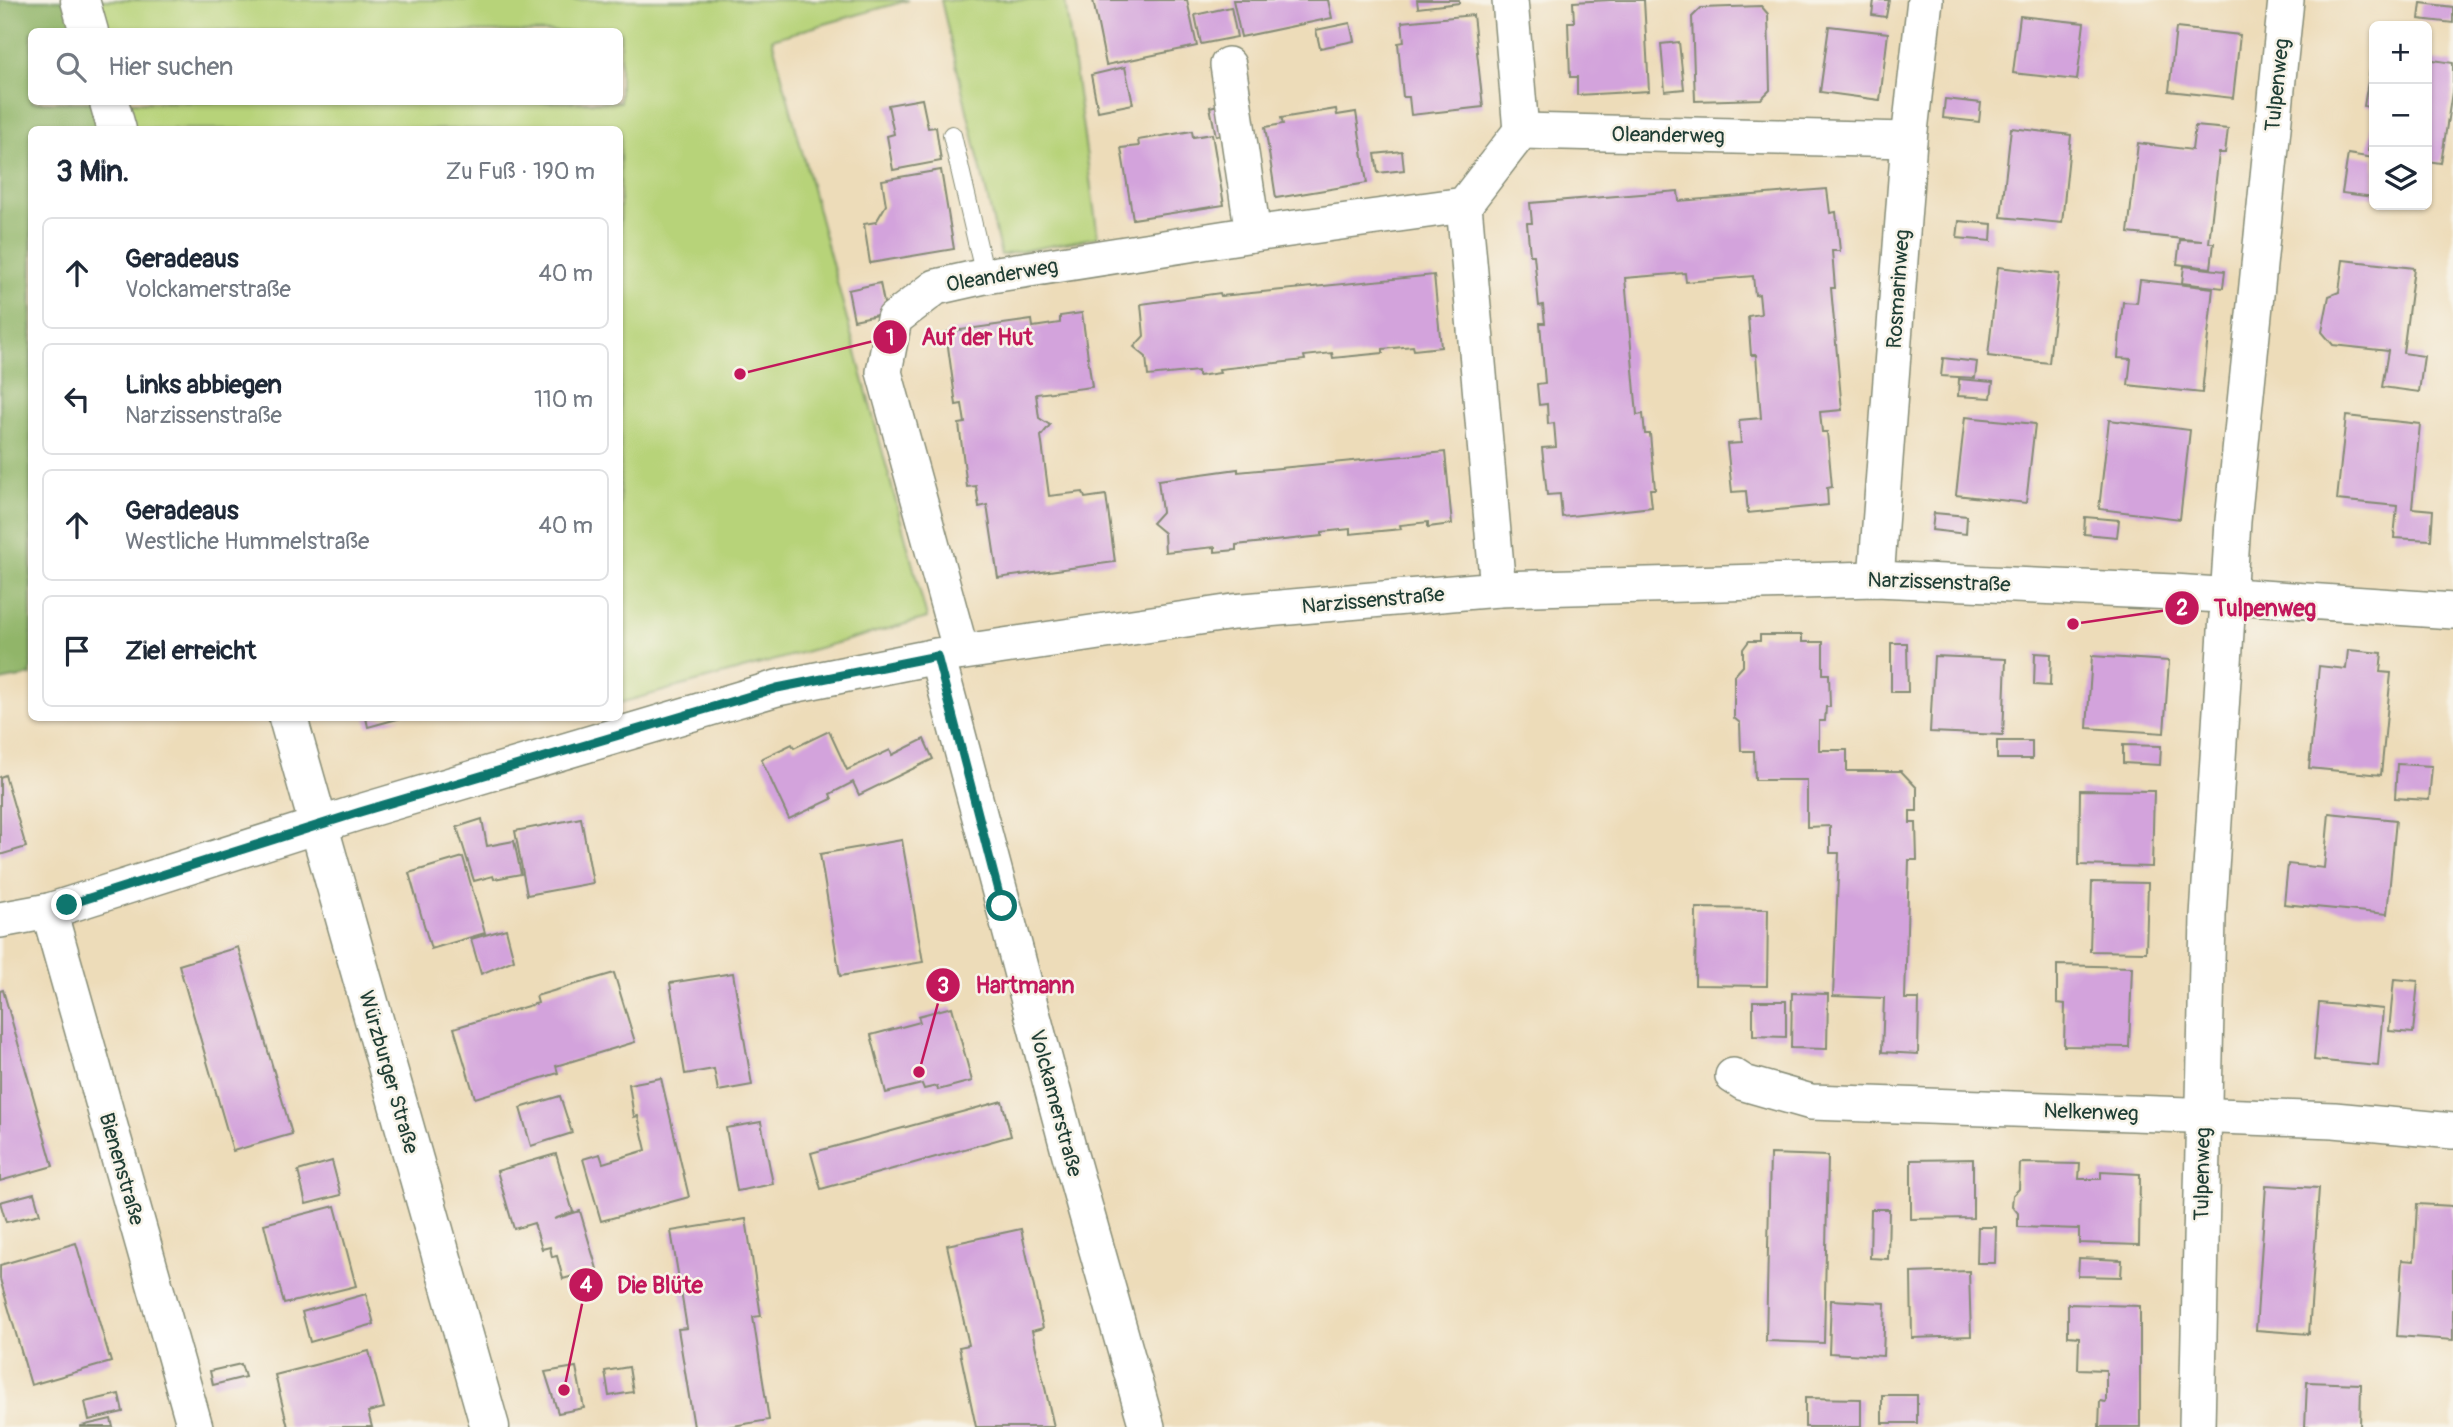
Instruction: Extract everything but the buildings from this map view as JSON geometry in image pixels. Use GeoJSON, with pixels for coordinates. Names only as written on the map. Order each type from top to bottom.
{"type":"FeatureCollection","features":[{"type":"Feature","properties":{"kind":"street"},"geometry":{"type":"LineString","coordinates":[[80,0],[88,28]]}},
{"type":"Feature","properties":{"kind":"street"},"geometry":{"type":"LineString","coordinates":[[1498,589],[1464,205],[1521,131],[1510,0]]}},
{"type":"Feature","properties":{"kind":"street","name":"Rosmarinweg"},"geometry":{"type":"LineString","coordinates":[[1876,579],[1909,141],[1925,0]]}},
{"type":"Feature","properties":{"kind":"street","name":"Tulpenweg"},"geometry":{"type":"LineString","coordinates":[[2197,1427],[2208,916],[2228,595],[2233,521],[2286,0]]}},
{"type":"Feature","properties":{"kind":"street"},"geometry":{"type":"LineString","coordinates":[[1227,65],[1253,234]]}},
{"type":"Feature","properties":{"kind":"street"},"geometry":{"type":"LineString","coordinates":[[110,105],[116,126]]}},
{"type":"Feature","properties":{"kind":"street","name":"Oleanderweg"},"geometry":{"type":"LineString","coordinates":[[1521,131],[1909,141]]}},
{"type":"Feature","properties":{"kind":"street","name":"Oleanderweg"},"geometry":{"type":"LineString","coordinates":[[949,654],[884,372],[894,319],[936,287],[985,276],[1253,234],[1464,205]]}},
{"type":"Feature","properties":{"kind":"street","name":"Narzissenstraße"},"geometry":{"type":"LineString","coordinates":[[0,920],[49,911],[318,825],[777,688],[949,654],[1233,612],[1498,589],[1876,579],[2228,595],[2453,611]]}},
{"type":"Feature","properties":{"kind":"street","name":"Volckamerstraße"},"geometry":{"type":"LineString","coordinates":[[949,654],[1059,1116],[1147,1427]]}},
{"type":"Feature","properties":{"kind":"street","name":"Würzburger Straße"},"geometry":{"type":"LineString","coordinates":[[289,721],[490,1427]]}},
{"type":"Feature","properties":{"kind":"street","name":"Bienenstraße"},"geometry":{"type":"LineString","coordinates":[[49,911],[195,1427]]}},
{"type":"Feature","properties":{"kind":"street","name":"Nelkenweg"},"geometry":{"type":"LineString","coordinates":[[1733,1076],[1744,1083],[1811,1102],[2334,1120],[2453,1131]]}},
{"type":"Feature","properties":{"kind":"lane"},"geometry":{"type":"LineString","coordinates":[[953,135],[985,276]]}},
{"type":"Feature","properties":{"kind":"green space"},"geometry":{"type":"Polygon","coordinates":[[[0,0],[68,0],[77,28],[28,28],[28,105],[100,105],[107,126],[28,126],[28,676],[0,681],[0,0]]]}},
{"type":"Feature","properties":{"kind":"green space"},"geometry":{"type":"Polygon","coordinates":[[[68,0],[909,0],[772,39],[927,618],[623,702],[623,126],[107,126],[100,105],[623,105],[623,28],[77,28],[68,0]]]}},
{"type":"Feature","properties":{"kind":"green space"},"geometry":{"type":"Polygon","coordinates":[[[941,0],[1065,0],[1098,237],[1001,255],[941,0]]]}},
{"type":"Feature","properties":{"kind":"place","name":"Auf der Hut"},"geometry":{"type":"Point","coordinates":[740,374]}},
{"type":"Feature","properties":{"kind":"place","name":"Tulpenweg"},"geometry":{"type":"Point","coordinates":[2073,624]}},
{"type":"Feature","properties":{"kind":"place","name":"Hartmann"},"geometry":{"type":"Point","coordinates":[919,1072]}},
{"type":"Feature","properties":{"kind":"place","name":"Die Blüte"},"geometry":{"type":"Point","coordinates":[564,1390]}},
{"type":"Feature","properties":{"kind":"route"},"geometry":{"type":"LineString","coordinates":[[67,905],[360,812],[777,688],[937,656],[1002,906]]}}]}
